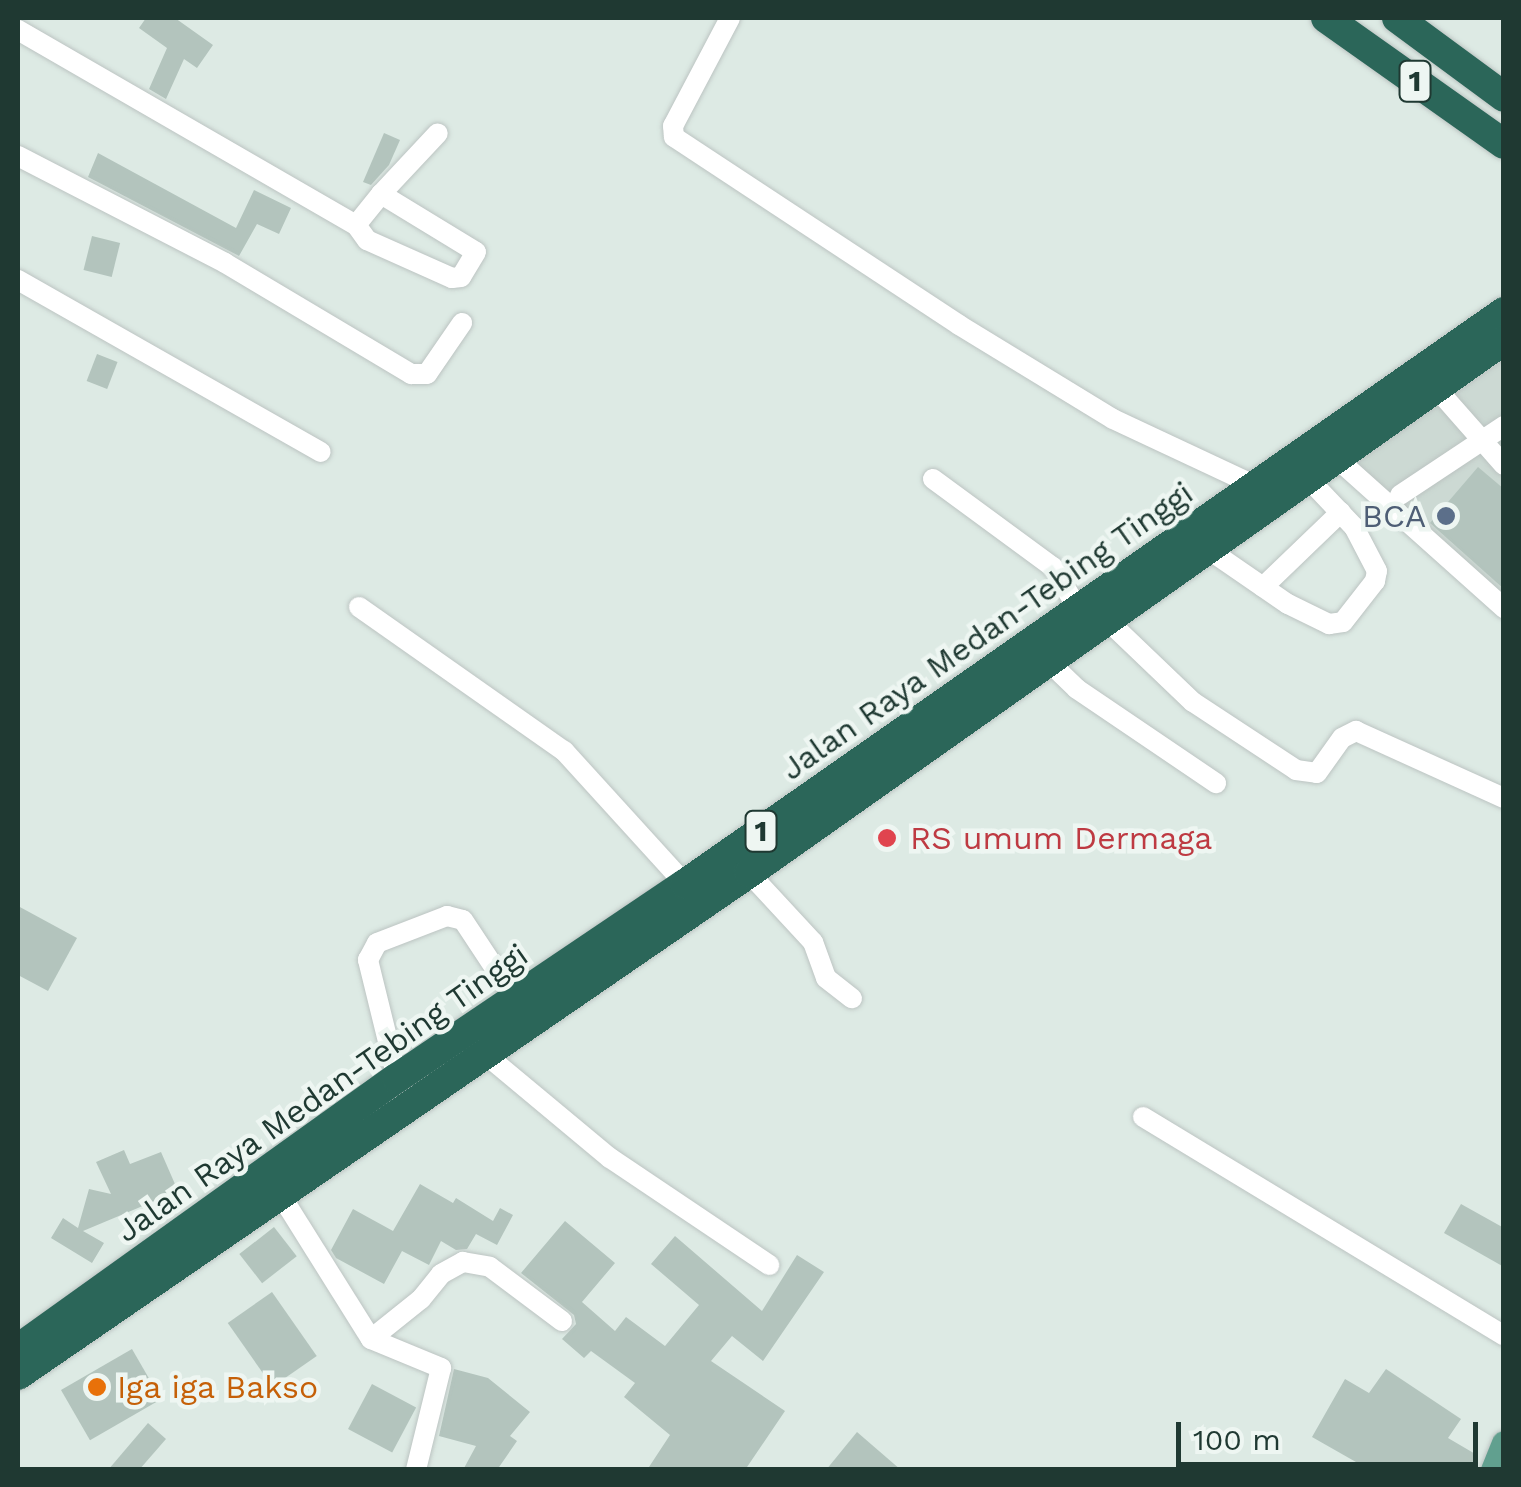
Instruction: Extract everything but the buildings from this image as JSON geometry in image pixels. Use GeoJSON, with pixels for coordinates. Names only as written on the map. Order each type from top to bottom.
{"type":"FeatureCollection","features":[{"type":"Feature","properties":{"kind":"highway","name":"1"},"geometry":{"type":"LineString","coordinates":[[1326,18],[1504,144]]}},
{"type":"Feature","properties":{"kind":"highway","name":"1"},"geometry":{"type":"LineString","coordinates":[[1396,18],[1504,97]]}},
{"type":"Feature","properties":{"kind":"highway","name":"Jalan Raya Medan-Tebing Tinggi"},"geometry":{"type":"LineString","coordinates":[[1197,539],[1256,486],[1335,458],[1504,312]]}},
{"type":"Feature","properties":{"kind":"highway","name":"Jalan Raya Medan-Tebing Tinggi"},"geometry":{"type":"LineString","coordinates":[[18,1349],[397,1078],[1092,614],[1428,380],[1504,340]]}},
{"type":"Feature","properties":{"kind":"highway","name":"Jalan Raya Medan-Tebing Tinggi"},"geometry":{"type":"LineString","coordinates":[[18,1375],[748,873],[1048,661],[1092,614]]}},
{"type":"Feature","properties":{"kind":"main road"},"geometry":{"type":"LineString","coordinates":[[1493,1470],[1504,1443]]}},
{"type":"Feature","properties":{"kind":"street"},"geometry":{"type":"LineString","coordinates":[[730,18],[673,126],[674,137],[959,325],[1113,419],[1256,486]]}},
{"type":"Feature","properties":{"kind":"street"},"geometry":{"type":"LineString","coordinates":[[18,30],[356,226],[367,240],[452,278],[460,277],[476,249],[381,194]]}},
{"type":"Feature","properties":{"kind":"street"},"geometry":{"type":"LineString","coordinates":[[356,226],[438,133]]}},
{"type":"Feature","properties":{"kind":"street"},"geometry":{"type":"LineString","coordinates":[[18,156],[225,264],[411,374],[427,374],[462,323]]}},
{"type":"Feature","properties":{"kind":"street"},"geometry":{"type":"LineString","coordinates":[[18,280],[321,452]]}},
{"type":"Feature","properties":{"kind":"street"},"geometry":{"type":"LineString","coordinates":[[1428,380],[1504,465]]}},
{"type":"Feature","properties":{"kind":"street"},"geometry":{"type":"LineString","coordinates":[[1400,495],[1504,426]]}},
{"type":"Feature","properties":{"kind":"street"},"geometry":{"type":"LineString","coordinates":[[1335,458],[1504,608]]}},
{"type":"Feature","properties":{"kind":"street"},"geometry":{"type":"LineString","coordinates":[[1197,539],[1263,587],[1328,624],[1348,618],[1377,571],[1364,542],[1299,469]]}},
{"type":"Feature","properties":{"kind":"street"},"geometry":{"type":"LineString","coordinates":[[933,480],[1053,567],[1092,614],[1193,702],[1296,770],[1317,773],[1342,738],[1356,730],[1504,798]]}},
{"type":"Feature","properties":{"kind":"street"},"geometry":{"type":"LineString","coordinates":[[1263,587],[1341,512]]}},
{"type":"Feature","properties":{"kind":"street"},"geometry":{"type":"LineString","coordinates":[[360,608],[564,751],[685,884]]}},
{"type":"Feature","properties":{"kind":"street"},"geometry":{"type":"LineString","coordinates":[[1048,661],[1076,689],[1216,782]]}},
{"type":"Feature","properties":{"kind":"street"},"geometry":{"type":"LineString","coordinates":[[748,873],[813,942],[826,978],[852,998]]}},
{"type":"Feature","properties":{"kind":"street"},"geometry":{"type":"LineString","coordinates":[[397,1078],[368,960],[378,944],[446,916],[464,920],[514,999]]}},
{"type":"Feature","properties":{"kind":"street"},"geometry":{"type":"LineString","coordinates":[[485,1054],[610,1158],[770,1265]]}},
{"type":"Feature","properties":{"kind":"street"},"geometry":{"type":"LineString","coordinates":[[1142,1117],[1504,1336]]}},
{"type":"Feature","properties":{"kind":"street"},"geometry":{"type":"LineString","coordinates":[[280,1194],[371,1339],[441,1368],[417,1449],[416,1470]]}},
{"type":"Feature","properties":{"kind":"street"},"geometry":{"type":"LineString","coordinates":[[371,1339],[421,1299],[441,1274],[463,1262],[490,1267],[562,1321]]}},
{"type":"Feature","properties":{"kind":"shaded area"},"geometry":{"type":"Polygon","coordinates":[[[1503,360],[1503,594],[1352,465],[1503,360]]]}},
{"type":"Feature","properties":{"kind":"place","name":"BCA"},"geometry":{"type":"Point","coordinates":[1446,516]}},
{"type":"Feature","properties":{"kind":"place","name":"RS umum Dermaga"},"geometry":{"type":"Point","coordinates":[887,838]}},
{"type":"Feature","properties":{"kind":"place","name":"Iga iga Bakso"},"geometry":{"type":"Point","coordinates":[97,1387]}}]}
